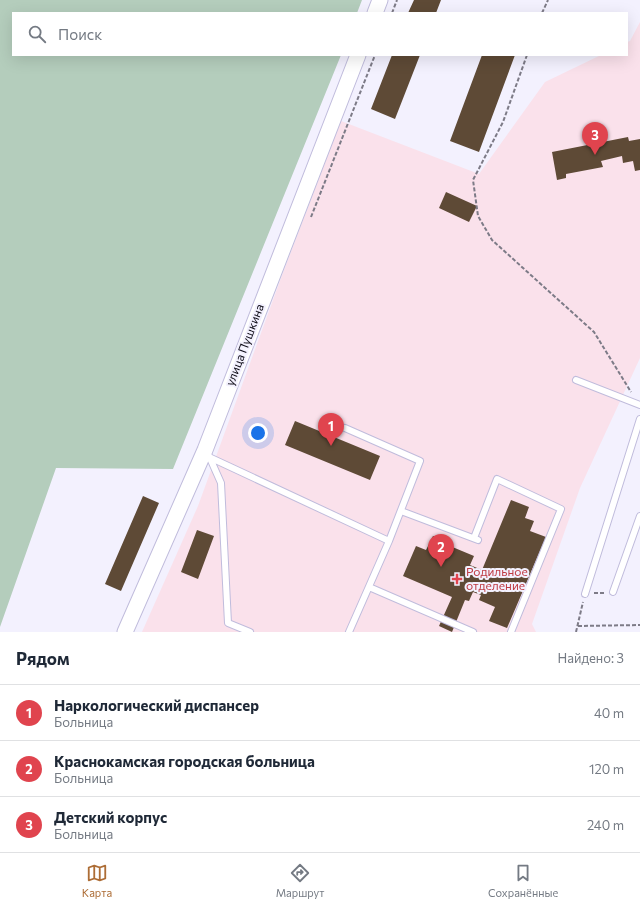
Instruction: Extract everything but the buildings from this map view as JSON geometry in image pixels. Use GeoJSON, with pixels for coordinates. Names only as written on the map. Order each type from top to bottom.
{"type":"FeatureCollection","features":[{"type":"Feature","properties":{"kind":"street"},"geometry":{"type":"LineString","coordinates":[[375,12],[380,0]]}},
{"type":"Feature","properties":{"kind":"street","name":"улица Пушкина"},"geometry":{"type":"LineString","coordinates":[[125,632],[207,453],[358,56]]}},
{"type":"Feature","properties":{"kind":"lane"},"geometry":{"type":"LineString","coordinates":[[576,380],[640,405]]}},
{"type":"Feature","properties":{"kind":"lane"},"geometry":{"type":"LineString","coordinates":[[585,594],[640,419]]}},
{"type":"Feature","properties":{"kind":"lane"},"geometry":{"type":"LineString","coordinates":[[345,428],[420,461],[389,541],[349,632]]}},
{"type":"Feature","properties":{"kind":"lane"},"geometry":{"type":"LineString","coordinates":[[207,453],[389,541]]}},
{"type":"Feature","properties":{"kind":"lane"},"geometry":{"type":"LineString","coordinates":[[207,453],[220,483],[228,623],[250,632]]}},
{"type":"Feature","properties":{"kind":"lane"},"geometry":{"type":"LineString","coordinates":[[401,511],[476,539],[497,479],[561,509],[511,632]]}},
{"type":"Feature","properties":{"kind":"lane"},"geometry":{"type":"LineString","coordinates":[[613,592],[640,516]]}},
{"type":"Feature","properties":{"kind":"lane"},"geometry":{"type":"LineString","coordinates":[[369,588],[473,632]]}},
{"type":"Feature","properties":{"kind":"path"},"geometry":{"type":"LineString","coordinates":[[392,12],[397,0]]}},
{"type":"Feature","properties":{"kind":"path"},"geometry":{"type":"LineString","coordinates":[[542,12],[548,0]]}},
{"type":"Feature","properties":{"kind":"path"},"geometry":{"type":"LineString","coordinates":[[527,56],[503,122],[473,180],[478,216],[492,240],[594,332],[640,405]]}},
{"type":"Feature","properties":{"kind":"path"},"geometry":{"type":"LineString","coordinates":[[576,632],[585,594],[613,592]]}},
{"type":"Feature","properties":{"kind":"path"},"geometry":{"type":"LineString","coordinates":[[578,626],[640,625]]}},
{"type":"Feature","properties":{"kind":"shaded area"},"geometry":{"type":"Polygon","coordinates":[[[640,22],[640,358],[580,488],[532,624],[536,632],[142,632],[198,506],[281,278],[341,121],[479,174],[545,82],[599,56],[628,56],[628,42],[630,41],[640,22]]]}},
{"type":"Feature","properties":{"kind":"green space"},"geometry":{"type":"Polygon","coordinates":[[[0,0],[362,0],[357,12],[12,12],[12,56],[341,56],[173,469],[56,468],[0,627],[0,0]]]}},
{"type":"Feature","properties":{"kind":"place","name":"Детский корпус"},"geometry":{"type":"Point","coordinates":[595,155]}},
{"type":"Feature","properties":{"kind":"place","name":"Наркологический диспансер"},"geometry":{"type":"Point","coordinates":[331,446]}},
{"type":"Feature","properties":{"kind":"place","name":"Краснокамская городская больница"},"geometry":{"type":"Point","coordinates":[441,567]}},
{"type":"Feature","properties":{"kind":"place","name":"Родильное отделение"},"geometry":{"type":"Point","coordinates":[457,579]}}]}
